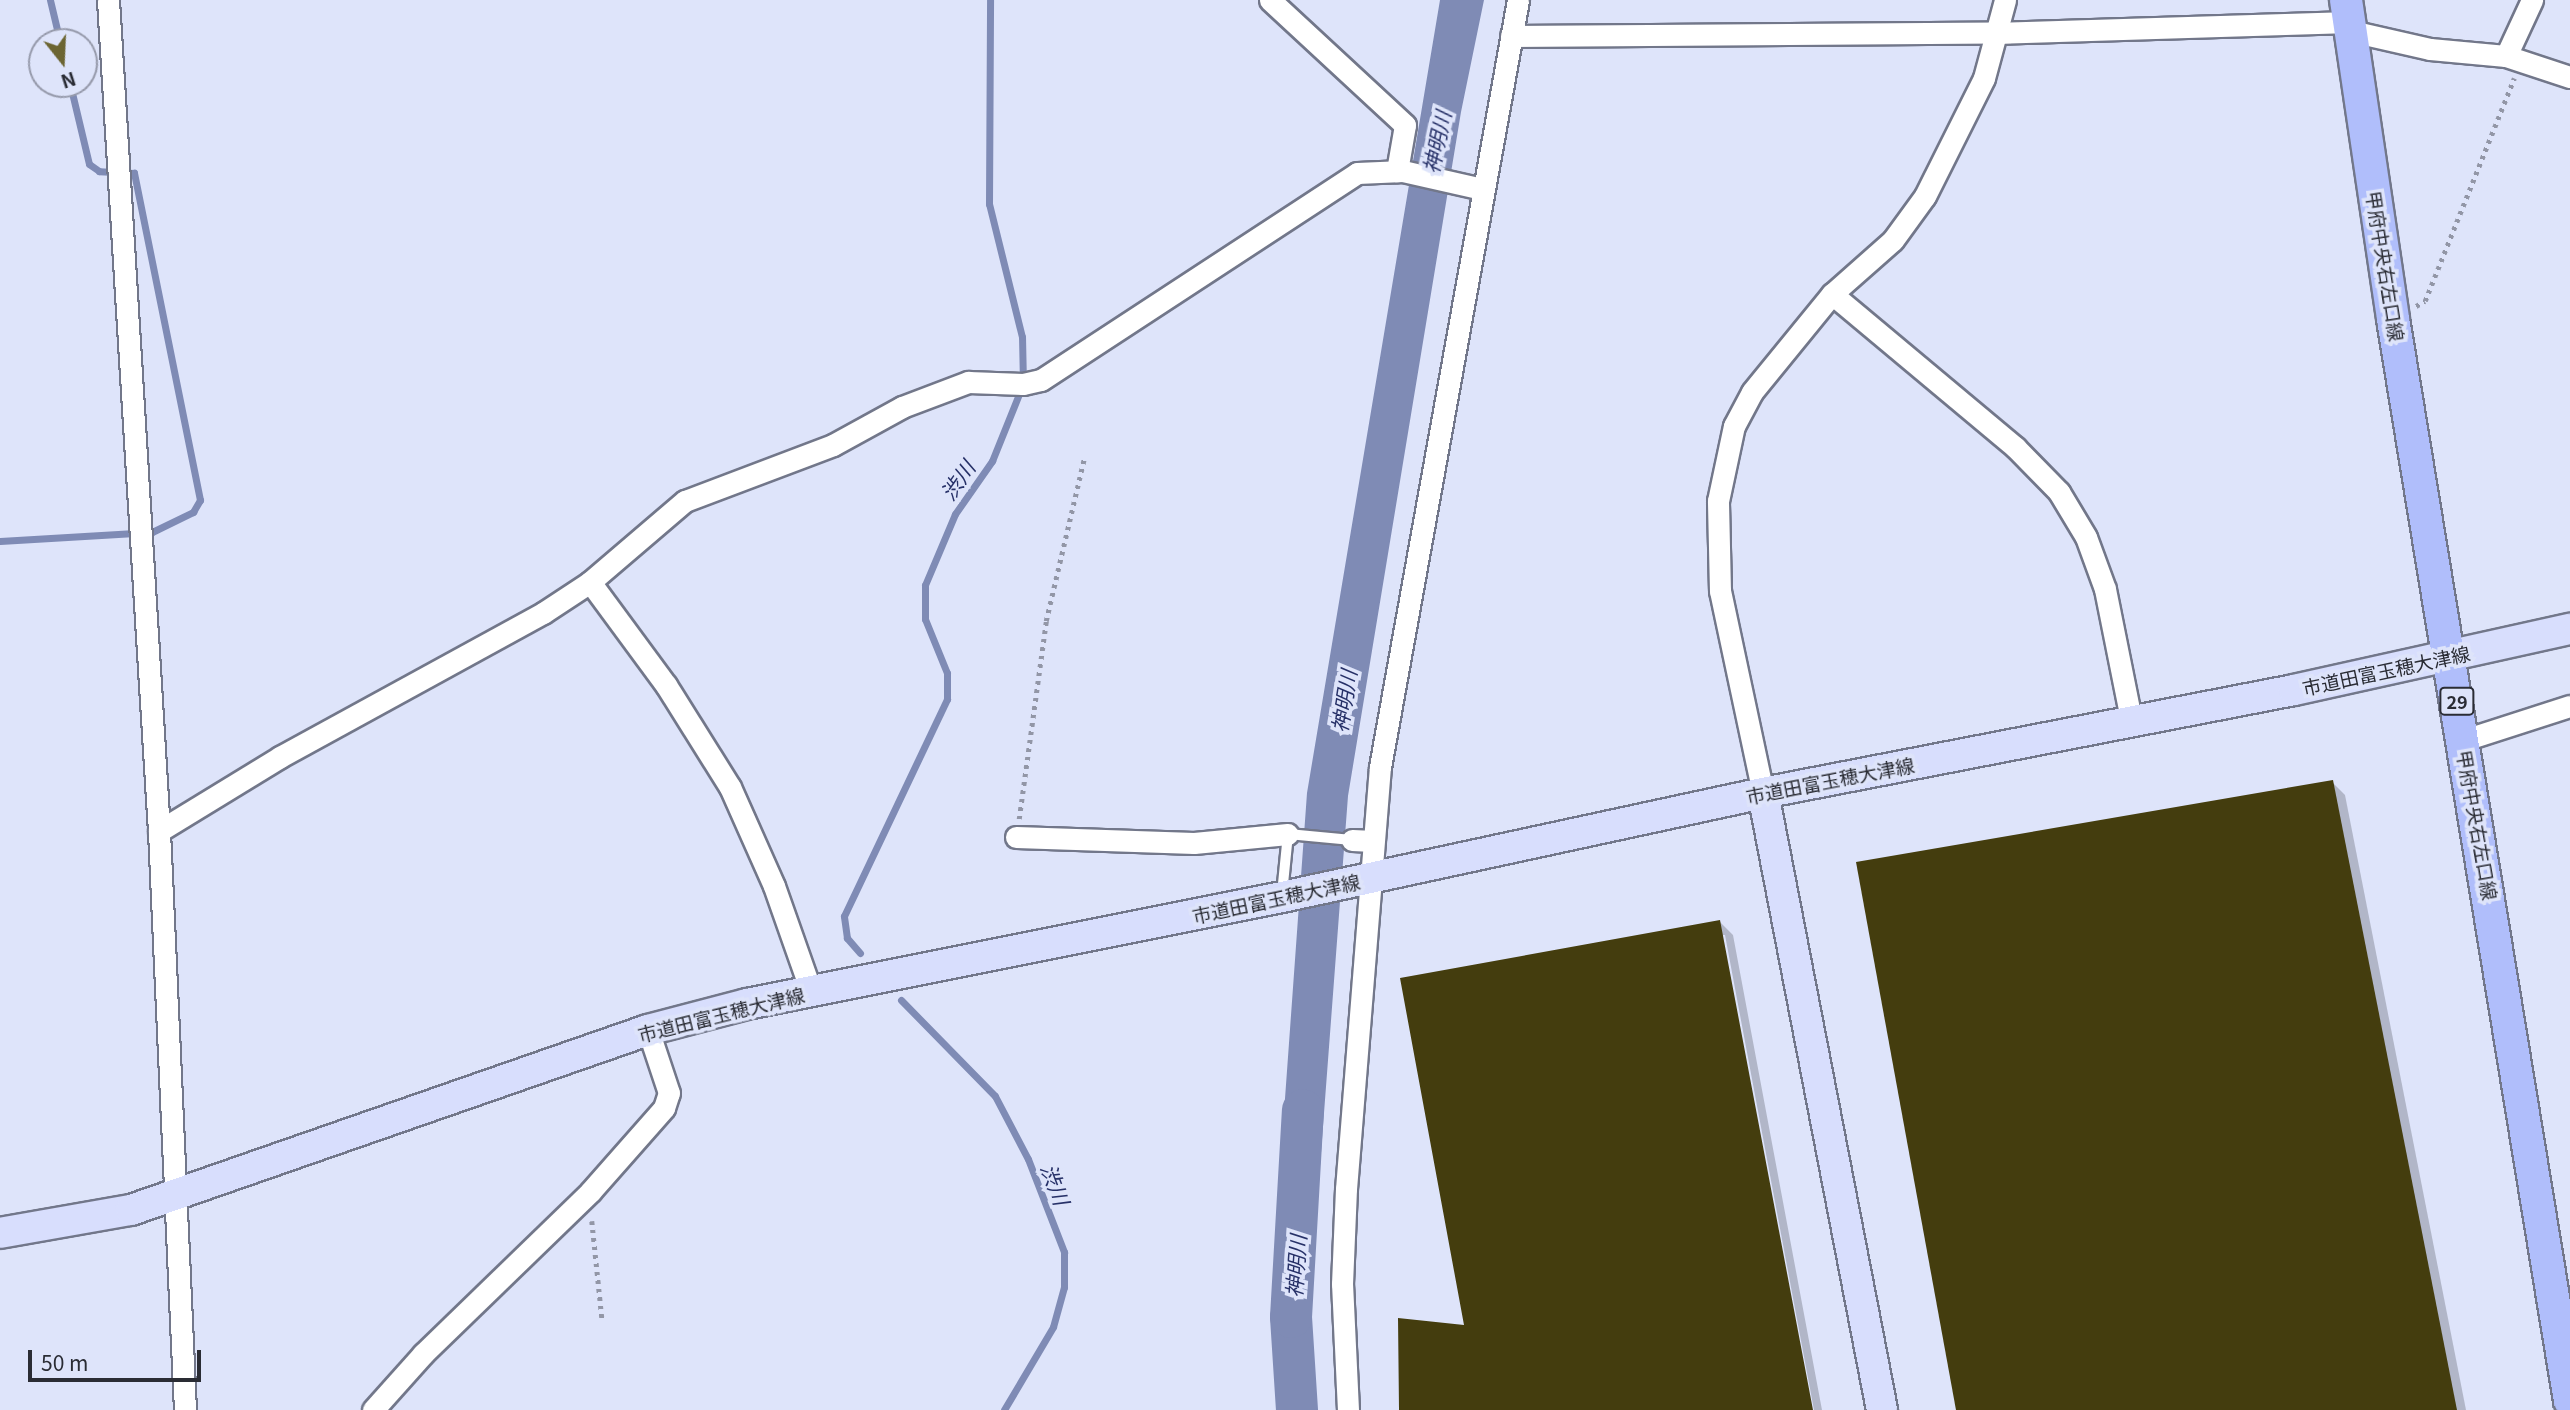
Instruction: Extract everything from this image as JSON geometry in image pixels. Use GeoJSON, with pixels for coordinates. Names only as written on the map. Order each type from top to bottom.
{"type":"FeatureCollection","features":[{"type":"Feature","properties":{"kind":"main road","name":"甲府中央右左口線"},"geometry":{"type":"LineString","coordinates":[[2349,18],[2393,319],[2565,1341],[2570,1401]]}},
{"type":"Feature","properties":{"kind":"street"},"geometry":{"type":"LineString","coordinates":[[108,0],[159,831],[185,1410]]}},
{"type":"Feature","properties":{"kind":"street"},"geometry":{"type":"LineString","coordinates":[[1270,0],[1405,125],[1400,171]]}},
{"type":"Feature","properties":{"kind":"street"},"geometry":{"type":"LineString","coordinates":[[1348,1410],[1342,1284],[1363,840],[1380,767],[1474,187],[1518,0]]}},
{"type":"Feature","properties":{"kind":"street"},"geometry":{"type":"LineString","coordinates":[[1882,1410],[1763,793],[1720,592],[1718,501],[1734,426],[1752,391],[1832,294],[1893,240],[1925,196],[1984,78],[2005,0]]}},
{"type":"Feature","properties":{"kind":"street"},"geometry":{"type":"LineString","coordinates":[[2513,59],[2532,0]]}},
{"type":"Feature","properties":{"kind":"street"},"geometry":{"type":"LineString","coordinates":[[1511,36],[1997,33],[2349,18],[2430,49],[2513,59],[2570,77]]}},
{"type":"Feature","properties":{"kind":"street"},"geometry":{"type":"LineString","coordinates":[[159,831],[280,757],[544,613],[590,582],[685,501],[834,445],[902,407],[968,382],[1023,384],[1041,380],[1357,173],[1400,171],[1474,187]]}},
{"type":"Feature","properties":{"kind":"street"},"geometry":{"type":"LineString","coordinates":[[1832,294],[2015,447],[2059,492],[2086,537],[2105,589],[2131,719]]}},
{"type":"Feature","properties":{"kind":"street"},"geometry":{"type":"LineString","coordinates":[[590,582],[666,685],[730,788],[774,886],[811,991]]}},
{"type":"Feature","properties":{"kind":"street","name":"市道田富玉穂大津線"},"geometry":{"type":"LineString","coordinates":[[0,1233],[131,1210],[648,1030],[811,991],[1285,896],[1763,793],[2449,657],[2570,629]]}},
{"type":"Feature","properties":{"kind":"street"},"geometry":{"type":"LineString","coordinates":[[2463,740],[2570,706]]}},
{"type":"Feature","properties":{"kind":"street"},"geometry":{"type":"LineString","coordinates":[[1016,837],[1194,843],[1293,834]]}},
{"type":"Feature","properties":{"kind":"street"},"geometry":{"type":"LineString","coordinates":[[373,1410],[423,1354],[590,1192],[664,1108],[669,1093],[648,1030]]}},
{"type":"Feature","properties":{"kind":"lane"},"geometry":{"type":"LineString","coordinates":[[1285,896],[1293,834],[1363,840]]}},
{"type":"Feature","properties":{"kind":"path"},"geometry":{"type":"LineString","coordinates":[[2393,319],[2425,301],[2513,59]]}},
{"type":"Feature","properties":{"kind":"path"},"geometry":{"type":"LineString","coordinates":[[1016,837],[1046,621],[1084,459]]}},
{"type":"Feature","properties":{"kind":"path"},"geometry":{"type":"LineString","coordinates":[[590,1192],[602,1318]]}},
{"type":"Feature","properties":{"kind":"water"},"geometry":{"type":"Polygon","coordinates":[[[1440,0],[1484,0],[1461,112],[1348,796],[1320,1166],[1280,1168],[1307,793],[1440,0]]]}},
{"type":"Feature","properties":{"kind":"building"},"geometry":{"type":"Polygon","coordinates":[[[2333,780],[2457,1410],[1956,1410],[1856,862],[2333,780]]]}},
{"type":"Feature","properties":{"kind":"building"},"geometry":{"type":"Polygon","coordinates":[[[1720,920],[1813,1410],[1399,1410],[1398,1318],[1464,1325],[1400,978],[1720,920]]]}},
{"type":"Feature","properties":{"kind":"waterway"},"geometry":{"type":"LineString","coordinates":[[50,0],[57,28]]}},
{"type":"Feature","properties":{"kind":"waterway","name":"渋川"},"geometry":{"type":"LineString","coordinates":[[860,953],[847,938],[844,916],[947,699],[947,673],[925,619],[925,585],[955,514],[992,461],[1023,384],[1022,337],[989,204],[990,0]]}},
{"type":"Feature","properties":{"kind":"waterway"},"geometry":{"type":"LineString","coordinates":[[0,541],[152,532],[193,512],[200,500],[134,173],[99,171],[89,164],[73,98]]}},
{"type":"Feature","properties":{"kind":"waterway","name":"渋川"},"geometry":{"type":"LineString","coordinates":[[901,1000],[995,1096],[1028,1159],[1064,1252],[1064,1287],[1053,1327],[1004,1410]]}},
{"type":"Feature","properties":{"kind":"waterway","name":"神明川"},"geometry":{"type":"LineString","coordinates":[[1297,1410],[1291,1317],[1303,1110]]}}]}
